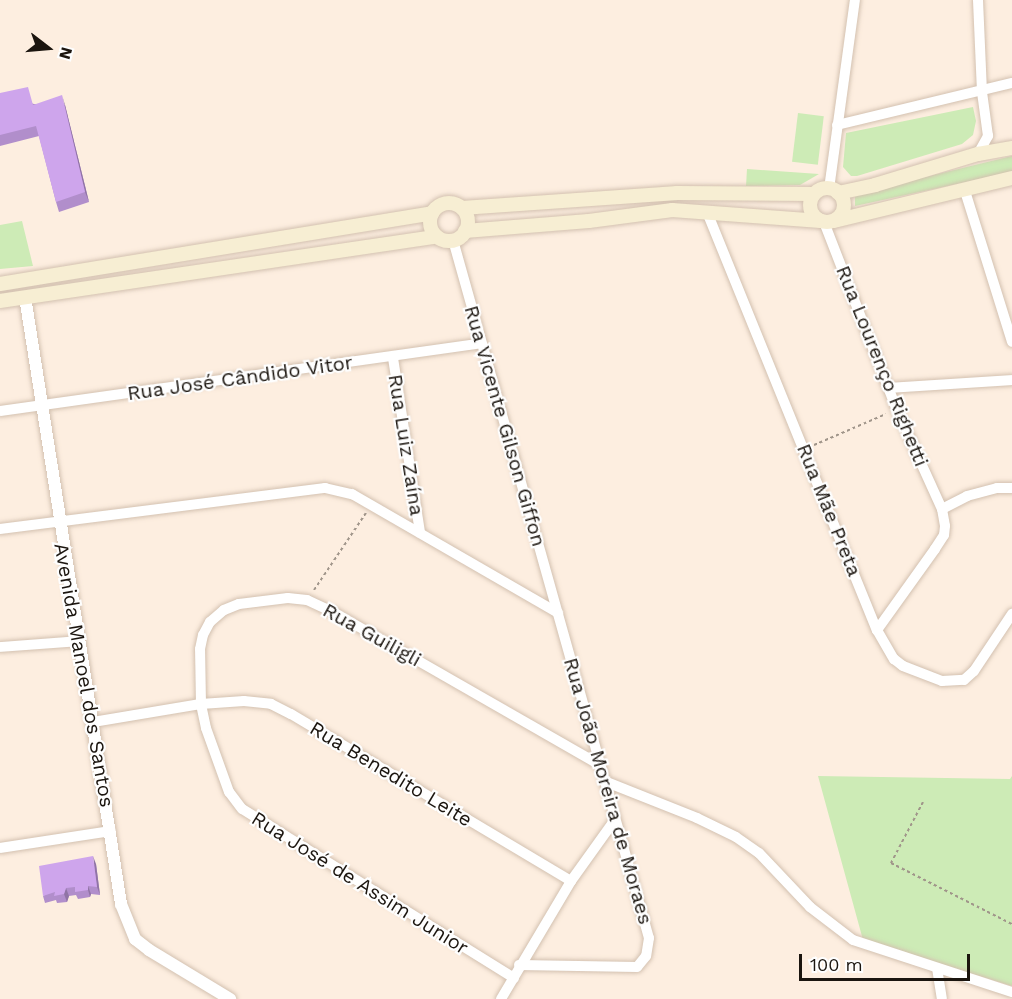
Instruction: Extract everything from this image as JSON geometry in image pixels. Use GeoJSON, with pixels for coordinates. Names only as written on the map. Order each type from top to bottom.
{"type":"FeatureCollection","features":[{"type":"Feature","properties":{"kind":"main road"},"geometry":{"type":"LineString","coordinates":[[0,284],[432,213],[443,204],[450,203],[462,208],[677,193],[814,194],[875,185],[978,154],[1012,148]]}},
{"type":"Feature","properties":{"kind":"main road"},"geometry":{"type":"LineString","coordinates":[[0,301],[436,237],[453,240],[465,231],[589,221],[672,210],[826,221],[965,191],[1012,178]]}},
{"type":"Feature","properties":{"kind":"main road"},"geometry":{"type":"LineString","coordinates":[[826,221],[843,210],[843,201],[833,191]]}},
{"type":"Feature","properties":{"kind":"main road"},"geometry":{"type":"LineString","coordinates":[[814,194],[811,209],[826,221]]}},
{"type":"Feature","properties":{"kind":"main road"},"geometry":{"type":"LineString","coordinates":[[462,208],[467,220],[465,231]]}},
{"type":"Feature","properties":{"kind":"main road"},"geometry":{"type":"LineString","coordinates":[[432,213],[430,224],[436,237]]}},
{"type":"Feature","properties":{"kind":"street"},"geometry":{"type":"LineString","coordinates":[[833,191],[837,125],[855,0]]}},
{"type":"Feature","properties":{"kind":"street"},"geometry":{"type":"LineString","coordinates":[[978,0],[982,92],[988,136],[978,154]]}},
{"type":"Feature","properties":{"kind":"street"},"geometry":{"type":"LineString","coordinates":[[837,125],[1012,84]]}},
{"type":"Feature","properties":{"kind":"street"},"geometry":{"type":"LineString","coordinates":[[965,191],[1012,342]]}},
{"type":"Feature","properties":{"kind":"street","name":"Rua Mãe Preta"},"geometry":{"type":"LineString","coordinates":[[707,212],[877,630],[894,659],[903,666],[930,678],[954,683],[964,680],[974,671],[1012,614]]}},
{"type":"Feature","properties":{"kind":"street","name":"Rua Lourenço Righetti"},"geometry":{"type":"LineString","coordinates":[[826,221],[897,410],[942,509]]}},
{"type":"Feature","properties":{"kind":"street","name":"Rua Vicente Gilson Giffon"},"geometry":{"type":"LineString","coordinates":[[453,240],[480,343],[558,613]]}},
{"type":"Feature","properties":{"kind":"street","name":"Avenida Manoel dos Santos"},"geometry":{"type":"LineString","coordinates":[[25,297],[44,404],[58,520],[111,831],[121,904],[135,939],[149,950],[230,999]]}},
{"type":"Feature","properties":{"kind":"street","name":"Rua José Cândido Vitor"},"geometry":{"type":"LineString","coordinates":[[0,411],[393,358],[480,343]]}},
{"type":"Feature","properties":{"kind":"street","name":"Rua Luiz Zaína"},"geometry":{"type":"LineString","coordinates":[[393,358],[420,533]]}},
{"type":"Feature","properties":{"kind":"street"},"geometry":{"type":"LineString","coordinates":[[889,388],[1012,380]]}},
{"type":"Feature","properties":{"kind":"street"},"geometry":{"type":"LineString","coordinates":[[0,530],[58,520],[325,488],[352,494],[558,613]]}},
{"type":"Feature","properties":{"kind":"street"},"geometry":{"type":"LineString","coordinates":[[877,630],[944,535],[942,509],[967,496],[997,488],[1012,488]]}},
{"type":"Feature","properties":{"kind":"street","name":"Rua Guiligli"},"geometry":{"type":"LineString","coordinates":[[201,704],[200,649],[202,635],[210,622],[224,610],[239,604],[288,598],[307,600],[333,612],[600,765]]}},
{"type":"Feature","properties":{"kind":"street","name":"Rua João Moreira de Moraes"},"geometry":{"type":"LineString","coordinates":[[519,965],[638,967],[646,956],[649,938],[614,821],[558,613]]}},
{"type":"Feature","properties":{"kind":"street"},"geometry":{"type":"LineString","coordinates":[[0,647],[79,641]]}},
{"type":"Feature","properties":{"kind":"street","name":"Rua Benedito Leite"},"geometry":{"type":"LineString","coordinates":[[93,722],[201,704],[257,702],[271,704],[571,881]]}},
{"type":"Feature","properties":{"kind":"street","name":"Rua José de Assim Junior"},"geometry":{"type":"LineString","coordinates":[[201,704],[220,772],[229,792],[242,809],[514,978]]}},
{"type":"Feature","properties":{"kind":"street"},"geometry":{"type":"LineString","coordinates":[[604,781],[698,818],[736,837],[759,853],[810,907],[840,932],[871,947],[1012,992]]}},
{"type":"Feature","properties":{"kind":"street"},"geometry":{"type":"LineString","coordinates":[[501,999],[519,965],[571,881],[614,821]]}},
{"type":"Feature","properties":{"kind":"street"},"geometry":{"type":"LineString","coordinates":[[0,848],[111,831]]}},
{"type":"Feature","properties":{"kind":"street"},"geometry":{"type":"LineString","coordinates":[[937,968],[942,999]]}},
{"type":"Feature","properties":{"kind":"path"},"geometry":{"type":"LineString","coordinates":[[804,449],[897,410]]}},
{"type":"Feature","properties":{"kind":"path"},"geometry":{"type":"LineString","coordinates":[[307,600],[372,506]]}},
{"type":"Feature","properties":{"kind":"path"},"geometry":{"type":"LineString","coordinates":[[923,802],[891,863],[1012,924]]}},
{"type":"Feature","properties":{"kind":"green space"},"geometry":{"type":"Polygon","coordinates":[[[973,107],[976,121],[973,135],[962,144],[857,176],[851,176],[843,167],[846,133],[973,107]]]}},
{"type":"Feature","properties":{"kind":"green space"},"geometry":{"type":"Polygon","coordinates":[[[798,113],[824,116],[818,165],[792,162],[798,113]]]}},
{"type":"Feature","properties":{"kind":"green space"},"geometry":{"type":"Polygon","coordinates":[[[1012,156],[1012,172],[855,206],[855,194],[1012,156]]]}},
{"type":"Feature","properties":{"kind":"green space"},"geometry":{"type":"Polygon","coordinates":[[[747,169],[819,174],[800,185],[746,186],[747,169]]]}},
{"type":"Feature","properties":{"kind":"green space"},"geometry":{"type":"Polygon","coordinates":[[[22,221],[33,266],[0,269],[0,225],[22,221]]]}},
{"type":"Feature","properties":{"kind":"green space"},"geometry":{"type":"Polygon","coordinates":[[[818,776],[1010,779],[1012,776],[1012,986],[863,940],[818,776]]]}},
{"type":"Feature","properties":{"kind":"building"},"geometry":{"type":"Polygon","coordinates":[[[28,87],[33,105],[62,95],[85,192],[56,202],[36,126],[0,135],[0,93],[28,87]]]}},
{"type":"Feature","properties":{"kind":"building"},"geometry":{"type":"Polygon","coordinates":[[[93,856],[97,887],[88,886],[88,890],[75,892],[75,887],[66,888],[64,894],[54,896],[55,892],[43,896],[39,866],[93,856]]]}}]}
